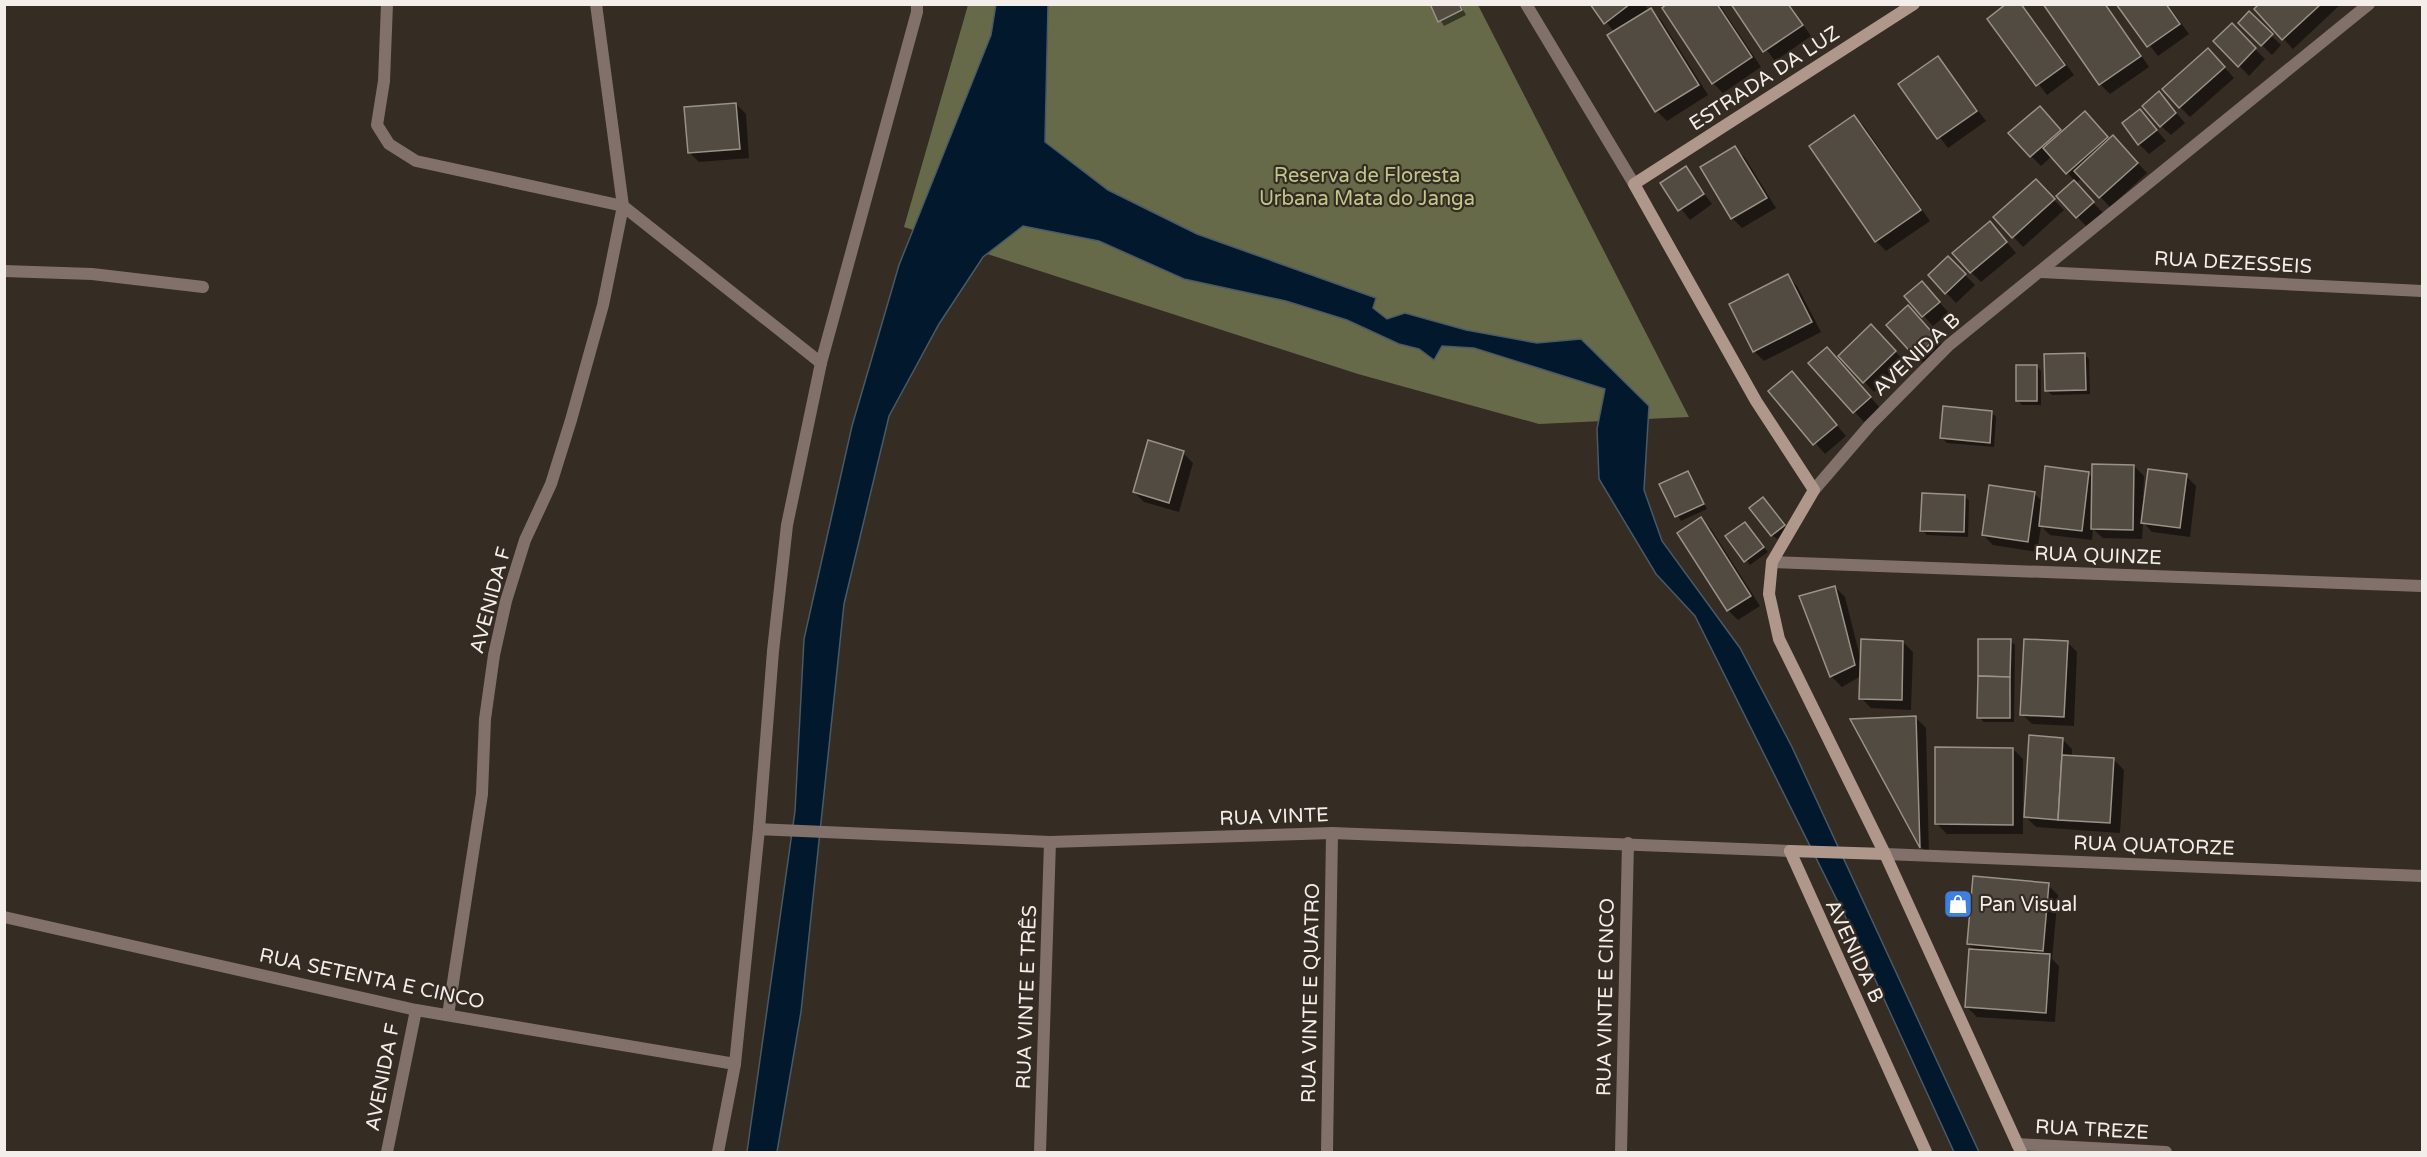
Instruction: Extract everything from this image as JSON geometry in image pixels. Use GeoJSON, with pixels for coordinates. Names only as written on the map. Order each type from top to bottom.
{"type":"FeatureCollection","features":[{"type":"Feature","properties":{"kind":"main road","name":"ESTRADA DA LUZ"},"geometry":{"type":"LineString","coordinates":[[1634,184],[1914,4]]}},
{"type":"Feature","properties":{"kind":"main road"},"geometry":{"type":"LineString","coordinates":[[1634,184],[1756,401],[1814,490]]}},
{"type":"Feature","properties":{"kind":"main road","name":"AVENIDA B"},"geometry":{"type":"LineString","coordinates":[[1814,490],[1772,562],[1769,594],[1779,639],[1883,854],[2019,1148]]}},
{"type":"Feature","properties":{"kind":"main road"},"geometry":{"type":"LineString","coordinates":[[1791,851],[1883,854]]}},
{"type":"Feature","properties":{"kind":"main road","name":"AVENIDA B"},"geometry":{"type":"LineString","coordinates":[[1791,851],[1926,1152]]}},
{"type":"Feature","properties":{"kind":"street"},"geometry":{"type":"LineString","coordinates":[[387,4],[384,81],[377,124],[389,144],[416,161],[623,206],[821,363]]}},
{"type":"Feature","properties":{"kind":"street","name":"AVENIDA F"},"geometry":{"type":"LineString","coordinates":[[448,1015],[482,794],[485,719],[503,611],[525,540],[551,484],[572,420],[603,305],[623,206],[596,4]]}},
{"type":"Feature","properties":{"kind":"street"},"geometry":{"type":"LineString","coordinates":[[718,1152],[735,1064],[764,829],[773,651],[787,525],[821,363],[917,12],[917,4]]}},
{"type":"Feature","properties":{"kind":"street"},"geometry":{"type":"LineString","coordinates":[[1526,4],[1634,184]]}},
{"type":"Feature","properties":{"kind":"street","name":"AVENIDA B"},"geometry":{"type":"LineString","coordinates":[[1814,490],[1870,425],[1949,345],[2369,4]]}},
{"type":"Feature","properties":{"kind":"street"},"geometry":{"type":"LineString","coordinates":[[4,271],[92,274],[203,287]]}},
{"type":"Feature","properties":{"kind":"street","name":"RUA DEZESSEIS"},"geometry":{"type":"LineString","coordinates":[[2041,272],[2422,291]]}},
{"type":"Feature","properties":{"kind":"street","name":"RUA QUINZE"},"geometry":{"type":"LineString","coordinates":[[1772,562],[2422,586]]}},
{"type":"Feature","properties":{"kind":"street","name":"RUA VINTE"},"geometry":{"type":"LineString","coordinates":[[764,829],[1050,842],[1332,833],[1791,851]]}},
{"type":"Feature","properties":{"kind":"street","name":"RUA VINTE E QUATRO"},"geometry":{"type":"LineString","coordinates":[[1327,1152],[1332,833]]}},
{"type":"Feature","properties":{"kind":"street","name":"RUA VINTE E TRÊS"},"geometry":{"type":"LineString","coordinates":[[1040,1152],[1050,842]]}},
{"type":"Feature","properties":{"kind":"street","name":"RUA VINTE E CINCO"},"geometry":{"type":"LineString","coordinates":[[1621,1152],[1628,843]]}},
{"type":"Feature","properties":{"kind":"street","name":"RUA QUATORZE"},"geometry":{"type":"LineString","coordinates":[[1883,854],[2422,876]]}},
{"type":"Feature","properties":{"kind":"street","name":"RUA SETENTA E CINCO"},"geometry":{"type":"LineString","coordinates":[[4,916],[416,1010],[735,1064]]}},
{"type":"Feature","properties":{"kind":"street","name":"AVENIDA F"},"geometry":{"type":"LineString","coordinates":[[387,1152],[416,1010]]}},
{"type":"Feature","properties":{"kind":"street","name":"RUA TREZE"},"geometry":{"type":"LineString","coordinates":[[2019,1148],[2166,1152]]}},
{"type":"Feature","properties":{"kind":"green space","name":"Reserva de Floresta Urbana Mata do Janga"},"geometry":{"type":"Polygon","coordinates":[[[968,5],[1478,5],[1689,417],[1539,424],[1358,374],[904,227],[968,5]]]}},
{"type":"Feature","properties":{"kind":"water"},"geometry":{"type":"Polygon","coordinates":[[[996,4],[1048,5],[1045,142],[1108,190],[1197,234],[1376,298],[1373,308],[1387,319],[1405,313],[1466,330],[1537,343],[1581,339],[1649,406],[1644,490],[1662,541],[1740,648],[1792,747],[1979,1152],[1954,1152],[1857,940],[1695,616],[1656,574],[1599,479],[1597,429],[1605,389],[1474,348],[1442,346],[1434,360],[1419,349],[1399,344],[1347,320],[1286,301],[1184,279],[1099,241],[1023,226],[983,257],[939,324],[889,416],[844,604],[801,1012],[777,1152],[747,1152],[795,811],[804,639],[852,426],[899,265],[991,35],[996,4]]]}},
{"type":"Feature","properties":{"kind":"building"},"geometry":{"type":"Polygon","coordinates":[[[1430,4],[1459,4],[1462,10],[1438,22],[1430,4]]]}},
{"type":"Feature","properties":{"kind":"building"},"geometry":{"type":"Polygon","coordinates":[[[1590,4],[1630,4],[1604,24],[1590,4]]]}},
{"type":"Feature","properties":{"kind":"building"},"geometry":{"type":"Polygon","coordinates":[[[1667,4],[1717,4],[1752,57],[1712,84],[1662,8],[1667,4]]]}},
{"type":"Feature","properties":{"kind":"building"},"geometry":{"type":"Polygon","coordinates":[[[1731,4],[1788,4],[1803,25],[1763,52],[1731,4]]]}},
{"type":"Feature","properties":{"kind":"building"},"geometry":{"type":"Polygon","coordinates":[[[2006,4],[2021,4],[2065,65],[2036,86],[1987,19],[2006,4]]]}},
{"type":"Feature","properties":{"kind":"building"},"geometry":{"type":"Polygon","coordinates":[[[2043,4],[2105,4],[2141,56],[2099,85],[2043,4]]]}},
{"type":"Feature","properties":{"kind":"building"},"geometry":{"type":"Polygon","coordinates":[[[2116,4],[2166,4],[2180,24],[2147,47],[2116,4]]]}},
{"type":"Feature","properties":{"kind":"building"},"geometry":{"type":"Polygon","coordinates":[[[2259,4],[2321,4],[2282,40],[2254,9],[2259,4]]]}},
{"type":"Feature","properties":{"kind":"building"},"geometry":{"type":"Polygon","coordinates":[[[1651,8],[1699,85],[1655,112],[1607,35],[1651,8]]]}},
{"type":"Feature","properties":{"kind":"building"},"geometry":{"type":"Polygon","coordinates":[[[2249,11],[2273,34],[2261,46],[2238,23],[2249,11]]]}},
{"type":"Feature","properties":{"kind":"building"},"geometry":{"type":"Polygon","coordinates":[[[2232,23],[2256,48],[2238,67],[2213,41],[2232,23]]]}},
{"type":"Feature","properties":{"kind":"building"},"geometry":{"type":"Polygon","coordinates":[[[2208,48],[2225,67],[2179,108],[2162,89],[2208,48]]]}},
{"type":"Feature","properties":{"kind":"building"},"geometry":{"type":"Polygon","coordinates":[[[1938,56],[1977,111],[1937,139],[1898,84],[1938,56]]]}},
{"type":"Feature","properties":{"kind":"building"},"geometry":{"type":"Polygon","coordinates":[[[2159,91],[2176,113],[2160,127],[2142,106],[2159,91]]]}},
{"type":"Feature","properties":{"kind":"building"},"geometry":{"type":"Polygon","coordinates":[[[736,103],[740,149],[688,153],[684,107],[736,103]]]}},
{"type":"Feature","properties":{"kind":"building"},"geometry":{"type":"Polygon","coordinates":[[[2040,106],[2061,130],[2030,157],[2008,133],[2040,106]]]}},
{"type":"Feature","properties":{"kind":"building"},"geometry":{"type":"Polygon","coordinates":[[[2140,109],[2157,130],[2138,145],[2122,123],[2140,109]]]}},
{"type":"Feature","properties":{"kind":"building"},"geometry":{"type":"Polygon","coordinates":[[[2085,111],[2108,137],[2066,174],[2043,148],[2085,111]]]}},
{"type":"Feature","properties":{"kind":"building"},"geometry":{"type":"Polygon","coordinates":[[[1854,115],[1921,210],[1875,242],[1809,146],[1854,115]]]}},
{"type":"Feature","properties":{"kind":"building"},"geometry":{"type":"Polygon","coordinates":[[[2113,135],[2138,163],[2099,198],[2074,171],[2113,135]]]}},
{"type":"Feature","properties":{"kind":"building"},"geometry":{"type":"Polygon","coordinates":[[[1735,146],[1767,198],[1731,219],[1700,167],[1735,146]]]}},
{"type":"Feature","properties":{"kind":"building"},"geometry":{"type":"Polygon","coordinates":[[[1686,166],[1704,194],[1678,211],[1660,183],[1686,166]]]}},
{"type":"Feature","properties":{"kind":"building"},"geometry":{"type":"Polygon","coordinates":[[[2036,179],[2055,199],[2012,238],[1993,217],[2036,179]]]}},
{"type":"Feature","properties":{"kind":"building"},"geometry":{"type":"Polygon","coordinates":[[[2074,180],[2094,202],[2076,218],[2056,196],[2074,180]]]}},
{"type":"Feature","properties":{"kind":"building"},"geometry":{"type":"Polygon","coordinates":[[[1990,221],[2007,242],[1970,273],[1952,253],[1990,221]]]}},
{"type":"Feature","properties":{"kind":"building"},"geometry":{"type":"Polygon","coordinates":[[[1948,256],[1966,274],[1945,294],[1928,275],[1948,256]]]}},
{"type":"Feature","properties":{"kind":"building"},"geometry":{"type":"Polygon","coordinates":[[[1788,274],[1812,322],[1753,352],[1729,304],[1788,274]]]}},
{"type":"Feature","properties":{"kind":"building"},"geometry":{"type":"Polygon","coordinates":[[[1922,281],[1940,302],[1922,317],[1904,296],[1922,281]]]}},
{"type":"Feature","properties":{"kind":"building"},"geometry":{"type":"Polygon","coordinates":[[[1908,305],[1937,338],[1915,357],[1886,325],[1908,305]]]}},
{"type":"Feature","properties":{"kind":"building"},"geometry":{"type":"Polygon","coordinates":[[[1871,324],[1896,351],[1863,383],[1838,356],[1871,324]]]}},
{"type":"Feature","properties":{"kind":"building"},"geometry":{"type":"Polygon","coordinates":[[[1827,347],[1871,397],[1853,413],[1808,363],[1827,347]]]}},
{"type":"Feature","properties":{"kind":"building"},"geometry":{"type":"Polygon","coordinates":[[[2085,353],[2086,390],[2045,391],[2044,354],[2085,353]]]}},
{"type":"Feature","properties":{"kind":"building"},"geometry":{"type":"Polygon","coordinates":[[[2016,365],[2037,365],[2037,401],[2016,401],[2016,365]]]}},
{"type":"Feature","properties":{"kind":"building"},"geometry":{"type":"Polygon","coordinates":[[[1792,371],[1837,425],[1813,445],[1768,391],[1792,371]]]}},
{"type":"Feature","properties":{"kind":"building"},"geometry":{"type":"Polygon","coordinates":[[[1943,406],[1992,411],[1990,443],[1940,438],[1943,406]]]}},
{"type":"Feature","properties":{"kind":"building"},"geometry":{"type":"Polygon","coordinates":[[[1148,440],[1184,451],[1169,503],[1133,492],[1148,440]]]}},
{"type":"Feature","properties":{"kind":"building"},"geometry":{"type":"Polygon","coordinates":[[[2092,464],[2134,465],[2133,530],[2091,529],[2092,464]]]}},
{"type":"Feature","properties":{"kind":"building"},"geometry":{"type":"Polygon","coordinates":[[[2045,466],[2089,472],[2082,531],[2039,526],[2045,466]]]}},
{"type":"Feature","properties":{"kind":"building"},"geometry":{"type":"Polygon","coordinates":[[[2148,469],[2187,474],[2180,528],[2141,523],[2148,469]]]}},
{"type":"Feature","properties":{"kind":"building"},"geometry":{"type":"Polygon","coordinates":[[[1688,471],[1704,504],[1675,517],[1659,484],[1688,471]]]}},
{"type":"Feature","properties":{"kind":"building"},"geometry":{"type":"Polygon","coordinates":[[[1989,485],[2035,492],[2028,542],[1982,535],[1989,485]]]}},
{"type":"Feature","properties":{"kind":"building"},"geometry":{"type":"Polygon","coordinates":[[[1922,493],[1965,495],[1964,532],[1920,531],[1922,493]]]}},
{"type":"Feature","properties":{"kind":"building"},"geometry":{"type":"Polygon","coordinates":[[[1763,497],[1785,525],[1771,536],[1749,508],[1763,497]]]}},
{"type":"Feature","properties":{"kind":"building"},"geometry":{"type":"Polygon","coordinates":[[[1701,517],[1751,596],[1727,611],[1677,533],[1701,517]]]}},
{"type":"Feature","properties":{"kind":"building"},"geometry":{"type":"Polygon","coordinates":[[[1745,522],[1764,547],[1744,562],[1725,536],[1745,522]]]}},
{"type":"Feature","properties":{"kind":"building"},"geometry":{"type":"Polygon","coordinates":[[[1835,586],[1855,665],[1830,677],[1799,596],[1835,586]]]}},
{"type":"Feature","properties":{"kind":"building"},"geometry":{"type":"Polygon","coordinates":[[[1861,639],[1903,641],[1902,700],[1859,699],[1861,639]]]}},
{"type":"Feature","properties":{"kind":"building"},"geometry":{"type":"Polygon","coordinates":[[[1978,639],[2011,639],[2010,677],[1978,676],[1978,639]]]}},
{"type":"Feature","properties":{"kind":"building"},"geometry":{"type":"Polygon","coordinates":[[[2024,639],[2068,641],[2064,717],[2020,715],[2024,639]]]}},
{"type":"Feature","properties":{"kind":"building"},"geometry":{"type":"Polygon","coordinates":[[[1978,676],[2010,677],[2010,718],[1977,718],[1978,676]]]}},
{"type":"Feature","properties":{"kind":"building"},"geometry":{"type":"Polygon","coordinates":[[[1916,716],[1920,848],[1850,719],[1916,716]]]}},
{"type":"Feature","properties":{"kind":"building"},"geometry":{"type":"Polygon","coordinates":[[[2029,735],[2063,738],[2058,820],[2024,817],[2029,735]]]}},
{"type":"Feature","properties":{"kind":"building"},"geometry":{"type":"Polygon","coordinates":[[[1935,747],[2013,748],[2013,825],[1935,824],[1935,747]]]}},
{"type":"Feature","properties":{"kind":"building"},"geometry":{"type":"Polygon","coordinates":[[[2062,755],[2114,758],[2110,823],[2058,820],[2062,755]]]}},
{"type":"Feature","properties":{"kind":"building"},"geometry":{"type":"Polygon","coordinates":[[[1973,876],[2049,883],[2043,951],[1967,944],[1973,876]]]}},
{"type":"Feature","properties":{"kind":"building"},"geometry":{"type":"Polygon","coordinates":[[[1969,949],[2050,954],[2046,1013],[1965,1007],[1969,949]]]}},
{"type":"Feature","properties":{"kind":"place","name":"Pan Visual"},"geometry":{"type":"Point","coordinates":[1958,904]}}]}
